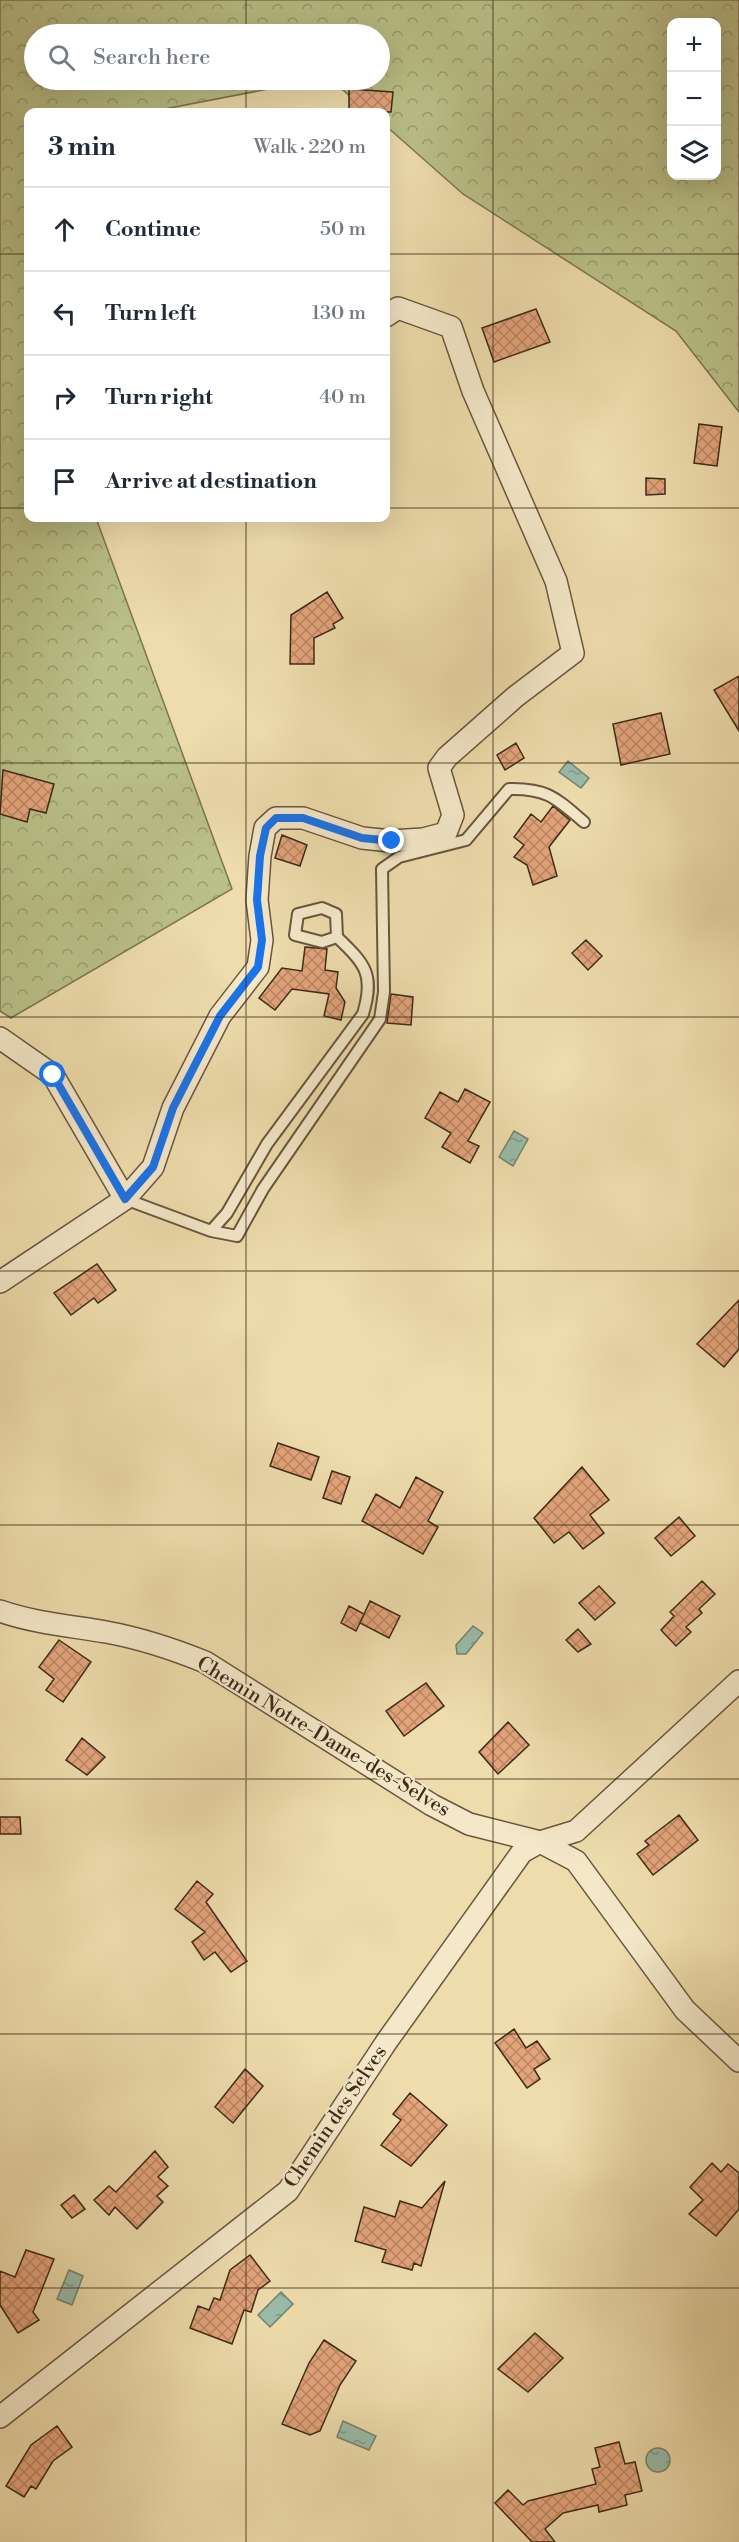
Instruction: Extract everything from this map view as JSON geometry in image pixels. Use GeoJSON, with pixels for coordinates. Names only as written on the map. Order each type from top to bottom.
{"type":"FeatureCollection","features":[{"type":"Feature","properties":{"kind":"street"},"geometry":{"type":"LineString","coordinates":[[0,1282],[125,1199],[153,1167],[173,1108],[220,1016],[258,967],[262,940],[257,900],[258,878],[266,828],[276,818],[303,818],[362,838],[413,840],[446,833],[453,815],[439,768],[447,757],[515,697],[573,652],[556,581],[473,391],[451,327],[398,308],[390,313]]}},
{"type":"Feature","properties":{"kind":"street"},"geometry":{"type":"LineString","coordinates":[[0,1038],[53,1075],[125,1199]]}},
{"type":"Feature","properties":{"kind":"street","name":"Chemin Notre-Dame-des-Selves"},"geometry":{"type":"LineString","coordinates":[[0,1611],[17,1617],[109,1633],[178,1652],[204,1662],[432,1805],[469,1824],[540,1842],[576,1861],[685,2010],[739,2061]]}},
{"type":"Feature","properties":{"kind":"street"},"geometry":{"type":"LineString","coordinates":[[540,1842],[576,1832],[739,1681]]}},
{"type":"Feature","properties":{"kind":"street","name":"Chemin des Selves"},"geometry":{"type":"LineString","coordinates":[[0,2417],[288,2191],[497,1883],[522,1852],[540,1842]]}},
{"type":"Feature","properties":{"kind":"lane"},"geometry":{"type":"LineString","coordinates":[[125,1199],[211,1231],[237,1236],[263,1189],[380,1019],[384,992],[382,869],[399,857],[466,840],[509,789],[528,789],[554,796],[584,822]]}},
{"type":"Feature","properties":{"kind":"lane"},"geometry":{"type":"LineString","coordinates":[[211,1231],[227,1212],[267,1144],[363,1014],[367,1001],[367,979],[363,962],[338,937]]}},
{"type":"Feature","properties":{"kind":"green space"},"geometry":{"type":"Polygon","coordinates":[[[0,0],[739,0],[739,412],[676,331],[463,194],[390,130],[390,108],[364,108],[343,90],[390,90],[390,24],[24,24],[24,90],[263,90],[170,108],[24,108],[24,522],[97,522],[232,889],[11,1018],[0,1011],[0,0]]]}},
{"type":"Feature","properties":{"kind":"water"},"geometry":{"type":"Polygon","coordinates":[[[568,761],[589,778],[581,788],[559,772],[568,761]]]}},
{"type":"Feature","properties":{"kind":"water"},"geometry":{"type":"Polygon","coordinates":[[[514,1131],[528,1139],[513,1166],[499,1157],[514,1131]]]}},
{"type":"Feature","properties":{"kind":"water"},"geometry":{"type":"Polygon","coordinates":[[[473,1626],[483,1633],[466,1654],[457,1654],[456,1645],[473,1626]]]}},
{"type":"Feature","properties":{"kind":"water"},"geometry":{"type":"Polygon","coordinates":[[[69,2270],[83,2276],[72,2305],[57,2299],[69,2270]]]}},
{"type":"Feature","properties":{"kind":"water"},"geometry":{"type":"Polygon","coordinates":[[[281,2292],[293,2304],[270,2327],[258,2315],[281,2292]]]}},
{"type":"Feature","properties":{"kind":"water"},"geometry":{"type":"Polygon","coordinates":[[[343,2421],[376,2436],[369,2450],[337,2437],[343,2421]]]}},
{"type":"Feature","properties":{"kind":"water"},"geometry":{"type":"Polygon","coordinates":[[[658,2448],[663,2449],[669,2455],[669,2465],[663,2471],[658,2472],[653,2471],[647,2465],[646,2460],[647,2455],[653,2449],[658,2448]]]}},
{"type":"Feature","properties":{"kind":"building"},"geometry":{"type":"Polygon","coordinates":[[[349,90],[393,92],[391,112],[390,108],[349,108],[349,90]]]}},
{"type":"Feature","properties":{"kind":"building"},"geometry":{"type":"Polygon","coordinates":[[[536,309],[550,342],[494,362],[482,328],[536,309]]]}},
{"type":"Feature","properties":{"kind":"building"},"geometry":{"type":"Polygon","coordinates":[[[699,424],[722,427],[717,466],[694,463],[699,424]]]}},
{"type":"Feature","properties":{"kind":"building"},"geometry":{"type":"Polygon","coordinates":[[[646,478],[665,479],[665,494],[646,495],[646,478]]]}},
{"type":"Feature","properties":{"kind":"building"},"geometry":{"type":"Polygon","coordinates":[[[327,592],[343,618],[333,624],[335,628],[314,638],[314,664],[290,664],[291,615],[327,592]]]}},
{"type":"Feature","properties":{"kind":"building"},"geometry":{"type":"Polygon","coordinates":[[[739,676],[739,731],[714,690],[739,676]]]}},
{"type":"Feature","properties":{"kind":"building"},"geometry":{"type":"Polygon","coordinates":[[[661,713],[670,754],[621,765],[613,724],[661,713]]]}},
{"type":"Feature","properties":{"kind":"building"},"geometry":{"type":"Polygon","coordinates":[[[516,743],[524,758],[505,770],[497,755],[516,743]]]}},
{"type":"Feature","properties":{"kind":"building"},"geometry":{"type":"Polygon","coordinates":[[[3,770],[54,784],[46,813],[30,809],[27,822],[0,814],[3,770]]]}},
{"type":"Feature","properties":{"kind":"building"},"geometry":{"type":"Polygon","coordinates":[[[553,806],[570,820],[549,847],[557,876],[533,885],[527,865],[514,857],[524,845],[514,837],[531,814],[541,822],[553,806]]]}},
{"type":"Feature","properties":{"kind":"building"},"geometry":{"type":"Polygon","coordinates":[[[282,835],[307,845],[300,866],[275,858],[282,835]]]}},
{"type":"Feature","properties":{"kind":"building"},"geometry":{"type":"Polygon","coordinates":[[[586,940],[602,956],[588,970],[572,953],[586,940]]]}},
{"type":"Feature","properties":{"kind":"building"},"geometry":{"type":"Polygon","coordinates":[[[305,947],[327,949],[325,970],[338,972],[336,988],[345,1002],[341,1020],[324,1016],[329,994],[292,989],[275,1010],[259,998],[282,968],[302,971],[305,947]]]}},
{"type":"Feature","properties":{"kind":"building"},"geometry":{"type":"Polygon","coordinates":[[[391,994],[413,997],[411,1025],[387,1023],[391,994]]]}},
{"type":"Feature","properties":{"kind":"building"},"geometry":{"type":"Polygon","coordinates":[[[465,1089],[490,1102],[468,1141],[479,1146],[470,1163],[442,1147],[451,1133],[425,1118],[440,1092],[458,1102],[465,1089]]]}},
{"type":"Feature","properties":{"kind":"building"},"geometry":{"type":"Polygon","coordinates":[[[97,1264],[116,1290],[98,1303],[94,1298],[71,1315],[54,1293],[97,1264]]]}},
{"type":"Feature","properties":{"kind":"building"},"geometry":{"type":"Polygon","coordinates":[[[739,1300],[739,1349],[724,1367],[697,1344],[739,1300]]]}},
{"type":"Feature","properties":{"kind":"building"},"geometry":{"type":"Polygon","coordinates":[[[278,1443],[319,1457],[311,1480],[270,1466],[278,1443]]]}},
{"type":"Feature","properties":{"kind":"building"},"geometry":{"type":"Polygon","coordinates":[[[582,1467],[609,1500],[590,1515],[604,1533],[583,1549],[569,1532],[554,1543],[534,1518],[582,1467]]]}},
{"type":"Feature","properties":{"kind":"building"},"geometry":{"type":"Polygon","coordinates":[[[332,1471],[350,1477],[341,1504],[323,1498],[332,1471]]]}},
{"type":"Feature","properties":{"kind":"building"},"geometry":{"type":"Polygon","coordinates":[[[416,1477],[443,1492],[428,1521],[438,1527],[423,1554],[362,1521],[376,1494],[400,1508],[416,1477]]]}},
{"type":"Feature","properties":{"kind":"building"},"geometry":{"type":"Polygon","coordinates":[[[679,1517],[695,1536],[671,1556],[655,1538],[679,1517]]]}},
{"type":"Feature","properties":{"kind":"building"},"geometry":{"type":"Polygon","coordinates":[[[702,1581],[715,1594],[699,1609],[702,1613],[686,1627],[691,1632],[676,1646],[661,1630],[674,1616],[670,1612],[702,1581]]]}},
{"type":"Feature","properties":{"kind":"building"},"geometry":{"type":"Polygon","coordinates":[[[599,1586],[615,1603],[595,1620],[579,1603],[599,1586]]]}},
{"type":"Feature","properties":{"kind":"building"},"geometry":{"type":"Polygon","coordinates":[[[370,1601],[400,1616],[389,1638],[360,1623],[370,1601]]]}},
{"type":"Feature","properties":{"kind":"building"},"geometry":{"type":"Polygon","coordinates":[[[349,1606],[364,1614],[356,1631],[341,1623],[349,1606]]]}},
{"type":"Feature","properties":{"kind":"building"},"geometry":{"type":"Polygon","coordinates":[[[578,1629],[591,1644],[578,1652],[566,1640],[578,1629]]]}},
{"type":"Feature","properties":{"kind":"building"},"geometry":{"type":"Polygon","coordinates":[[[59,1640],[91,1662],[63,1702],[46,1690],[54,1679],[39,1667],[59,1640]]]}},
{"type":"Feature","properties":{"kind":"building"},"geometry":{"type":"Polygon","coordinates":[[[426,1683],[444,1706],[404,1736],[386,1711],[426,1683]]]}},
{"type":"Feature","properties":{"kind":"building"},"geometry":{"type":"Polygon","coordinates":[[[508,1722],[529,1745],[498,1774],[479,1752],[508,1722]]]}},
{"type":"Feature","properties":{"kind":"building"},"geometry":{"type":"Polygon","coordinates":[[[82,1738],[105,1757],[87,1775],[66,1760],[82,1738]]]}},
{"type":"Feature","properties":{"kind":"building"},"geometry":{"type":"Polygon","coordinates":[[[679,1815],[698,1840],[653,1875],[637,1854],[649,1845],[645,1841],[679,1815]]]}},
{"type":"Feature","properties":{"kind":"building"},"geometry":{"type":"Polygon","coordinates":[[[0,1817],[20,1817],[21,1834],[0,1834],[0,1817]]]}},
{"type":"Feature","properties":{"kind":"building"},"geometry":{"type":"Polygon","coordinates":[[[197,1881],[213,1894],[206,1902],[247,1961],[231,1972],[215,1952],[204,1960],[192,1942],[205,1932],[175,1909],[197,1881]]]}},
{"type":"Feature","properties":{"kind":"building"},"geometry":{"type":"Polygon","coordinates":[[[514,2029],[526,2048],[537,2041],[550,2059],[534,2069],[540,2079],[527,2088],[495,2043],[514,2029]]]}},
{"type":"Feature","properties":{"kind":"building"},"geometry":{"type":"Polygon","coordinates":[[[245,2069],[263,2086],[233,2123],[215,2107],[245,2069]]]}},
{"type":"Feature","properties":{"kind":"building"},"geometry":{"type":"Polygon","coordinates":[[[410,2093],[447,2125],[411,2166],[381,2145],[401,2120],[393,2114],[410,2093]]]}},
{"type":"Feature","properties":{"kind":"building"},"geometry":{"type":"Polygon","coordinates":[[[155,2151],[168,2167],[158,2177],[168,2186],[157,2196],[163,2202],[137,2229],[115,2207],[109,2215],[94,2200],[109,2186],[116,2192],[155,2151]]]}},
{"type":"Feature","properties":{"kind":"building"},"geometry":{"type":"Polygon","coordinates":[[[712,2163],[721,2172],[728,2164],[739,2173],[739,2209],[716,2236],[689,2214],[703,2200],[690,2187],[712,2163]]]}},
{"type":"Feature","properties":{"kind":"building"},"geometry":{"type":"Polygon","coordinates":[[[445,2181],[421,2266],[414,2263],[412,2270],[382,2262],[386,2250],[355,2241],[364,2207],[395,2217],[400,2201],[422,2208],[445,2181]]]}},
{"type":"Feature","properties":{"kind":"building"},"geometry":{"type":"Polygon","coordinates":[[[74,2195],[85,2209],[72,2218],[61,2205],[74,2195]]]}},
{"type":"Feature","properties":{"kind":"building"},"geometry":{"type":"Polygon","coordinates":[[[26,2250],[54,2259],[33,2312],[39,2320],[18,2333],[0,2305],[0,2271],[15,2277],[26,2250]]]}},
{"type":"Feature","properties":{"kind":"building"},"geometry":{"type":"Polygon","coordinates":[[[250,2255],[270,2281],[258,2290],[251,2312],[244,2310],[232,2344],[190,2328],[198,2306],[209,2310],[214,2298],[220,2300],[230,2270],[250,2255]]]}},
{"type":"Feature","properties":{"kind":"building"},"geometry":{"type":"Polygon","coordinates":[[[535,2333],[563,2358],[528,2392],[498,2369],[535,2333]]]}},
{"type":"Feature","properties":{"kind":"building"},"geometry":{"type":"Polygon","coordinates":[[[324,2340],[356,2361],[340,2385],[320,2431],[310,2435],[282,2424],[309,2363],[324,2340]]]}},
{"type":"Feature","properties":{"kind":"building"},"geometry":{"type":"Polygon","coordinates":[[[57,2426],[72,2447],[53,2461],[36,2489],[31,2486],[24,2497],[6,2486],[31,2445],[57,2426]]]}},
{"type":"Feature","properties":{"kind":"building"},"geometry":{"type":"Polygon","coordinates":[[[619,2442],[625,2464],[635,2462],[642,2491],[625,2495],[627,2505],[599,2512],[598,2505],[563,2513],[545,2529],[555,2542],[532,2542],[495,2503],[508,2490],[523,2505],[528,2501],[596,2484],[592,2469],[600,2467],[595,2448],[619,2442]]]}},
{"type":"Feature","properties":{"kind":"route"},"geometry":{"type":"LineString","coordinates":[[53,1075],[125,1199],[153,1167],[173,1108],[220,1016],[258,967],[262,940],[257,900],[260,856],[266,828],[276,818],[303,818],[362,838],[392,841]]}}]}
